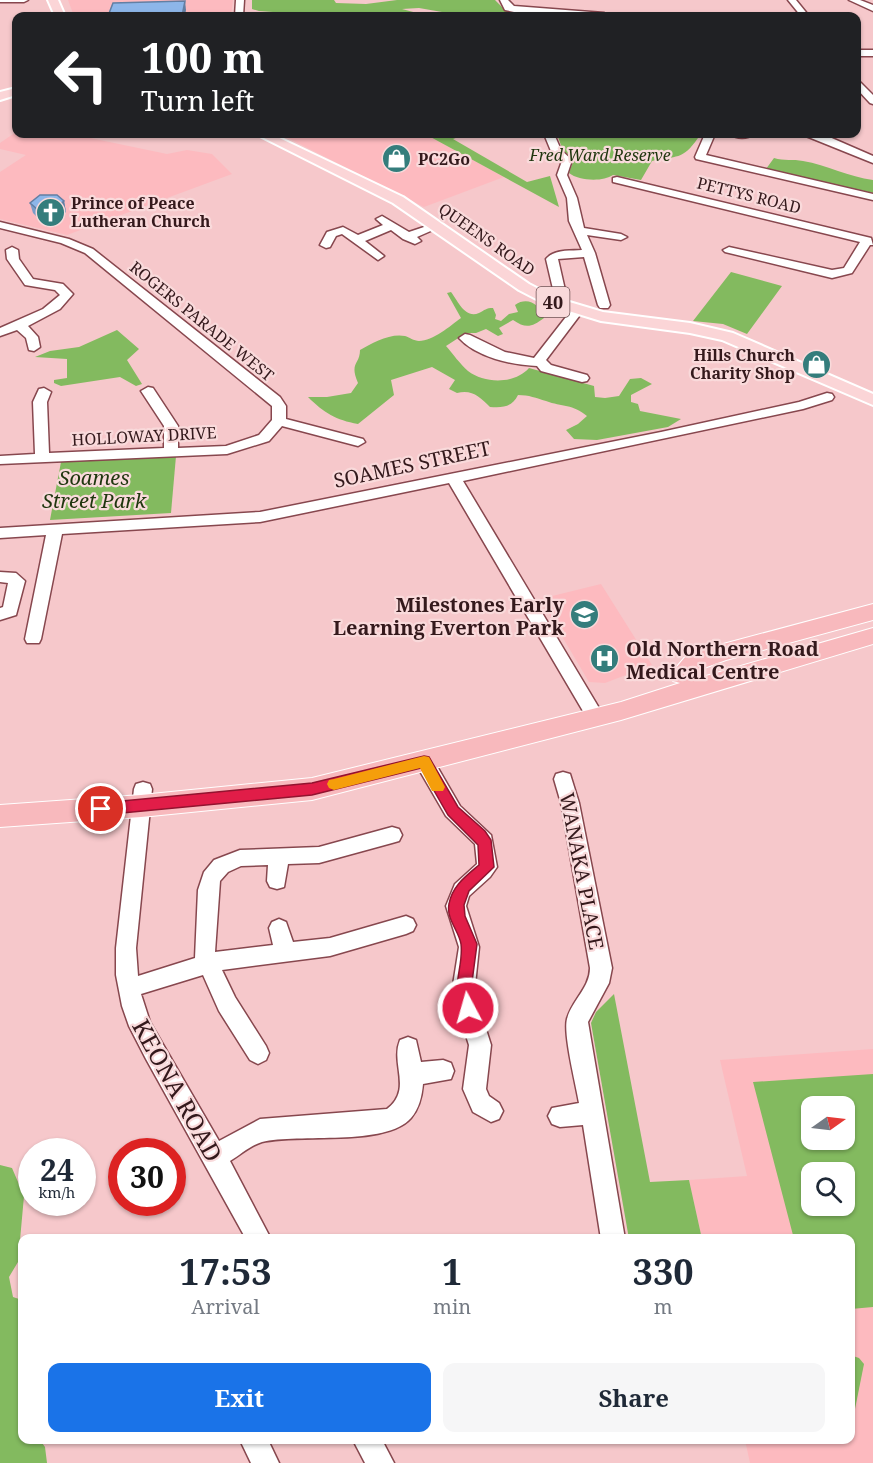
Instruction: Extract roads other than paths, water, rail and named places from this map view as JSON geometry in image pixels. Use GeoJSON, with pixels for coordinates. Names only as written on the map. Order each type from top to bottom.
{"type":"FeatureCollection","features":[{"type":"Feature","properties":{"kind":"highway"},"geometry":{"type":"LineString","coordinates":[[682,675],[695,662],[720,652],[873,612]]}},
{"type":"Feature","properties":{"kind":"highway"},"geometry":{"type":"LineString","coordinates":[[0,799],[142,798],[312,789],[424,761],[592,711],[682,675],[873,623]]}},
{"type":"Feature","properties":{"kind":"highway"},"geometry":{"type":"LineString","coordinates":[[592,711],[605,728],[623,729],[648,718],[657,700],[873,636]]}},
{"type":"Feature","properties":{"kind":"highway"},"geometry":{"type":"LineString","coordinates":[[707,684],[741,683],[873,648]]}},
{"type":"Feature","properties":{"kind":"highway"},"geometry":{"type":"LineString","coordinates":[[0,816],[321,774],[592,711]]}},
{"type":"Feature","properties":{"kind":"main road","name":"QUEENS ROAD"},"geometry":{"type":"LineString","coordinates":[[270,138],[398,200],[524,287],[547,300],[577,311],[601,316],[690,328],[727,336],[873,400]]}},
{"type":"Feature","properties":{"kind":"street"},"geometry":{"type":"LineString","coordinates":[[0,0],[24,0]]}},
{"type":"Feature","properties":{"kind":"street"},"geometry":{"type":"LineString","coordinates":[[504,0],[508,8],[553,12]]}},
{"type":"Feature","properties":{"kind":"street"},"geometry":{"type":"LineString","coordinates":[[792,0],[802,12]]}},
{"type":"Feature","properties":{"kind":"street"},"geometry":{"type":"LineString","coordinates":[[853,0],[873,8]]}},
{"type":"Feature","properties":{"kind":"street"},"geometry":{"type":"LineString","coordinates":[[551,138],[556,152],[567,160],[562,176],[572,198],[575,220],[589,254],[604,305]]}},
{"type":"Feature","properties":{"kind":"street"},"geometry":{"type":"LineString","coordinates":[[708,138],[700,157],[873,197]]}},
{"type":"Feature","properties":{"kind":"street"},"geometry":{"type":"LineString","coordinates":[[824,138],[873,160]]}},
{"type":"Feature","properties":{"kind":"street","name":"PETTYS ROAD"},"geometry":{"type":"LineString","coordinates":[[617,180],[870,241]]}},
{"type":"Feature","properties":{"kind":"street"},"geometry":{"type":"LineString","coordinates":[[379,217],[411,239],[436,226]]}},
{"type":"Feature","properties":{"kind":"street","name":"ROGERS PARADE WEST"},"geometry":{"type":"LineString","coordinates":[[0,225],[61,240],[89,251],[275,400],[279,406],[279,421]]}},
{"type":"Feature","properties":{"kind":"street"},"geometry":{"type":"LineString","coordinates":[[357,240],[391,226]]}},
{"type":"Feature","properties":{"kind":"street"},"geometry":{"type":"LineString","coordinates":[[326,245],[331,234],[343,230],[378,256]]}},
{"type":"Feature","properties":{"kind":"street"},"geometry":{"type":"LineString","coordinates":[[580,231],[621,237]]}},
{"type":"Feature","properties":{"kind":"street"},"geometry":{"type":"LineString","coordinates":[[729,250],[832,274],[848,270],[870,241]]}},
{"type":"Feature","properties":{"kind":"street"},"geometry":{"type":"LineString","coordinates":[[0,332],[20,326],[51,309],[67,294],[59,287],[29,282],[13,259],[12,250]]}},
{"type":"Feature","properties":{"kind":"street"},"geometry":{"type":"LineString","coordinates":[[539,262],[552,260],[555,256],[589,254]]}},
{"type":"Feature","properties":{"kind":"street"},"geometry":{"type":"LineString","coordinates":[[547,300],[559,290],[552,260]]}},
{"type":"Feature","properties":{"kind":"street"},"geometry":{"type":"LineString","coordinates":[[539,362],[540,356],[577,311]]}},
{"type":"Feature","properties":{"kind":"street"},"geometry":{"type":"LineString","coordinates":[[20,326],[32,337],[34,347]]}},
{"type":"Feature","properties":{"kind":"street"},"geometry":{"type":"LineString","coordinates":[[465,338],[498,355],[519,361],[539,362],[546,368],[585,374],[597,382]]}},
{"type":"Feature","properties":{"kind":"street"},"geometry":{"type":"LineString","coordinates":[[148,391],[171,426],[171,452]]}},
{"type":"Feature","properties":{"kind":"street"},"geometry":{"type":"LineString","coordinates":[[42,458],[40,402],[44,392]]}},
{"type":"Feature","properties":{"kind":"street","name":"SOAMES STREET"},"geometry":{"type":"LineString","coordinates":[[0,533],[260,517],[661,436],[827,398]]}},
{"type":"Feature","properties":{"kind":"street"},"geometry":{"type":"LineString","coordinates":[[279,421],[358,442]]}},
{"type":"Feature","properties":{"kind":"street","name":"HOLLOWAY DRIVE"},"geometry":{"type":"LineString","coordinates":[[0,460],[235,449],[264,438],[279,421]]}},
{"type":"Feature","properties":{"kind":"street"},"geometry":{"type":"LineString","coordinates":[[453,477],[592,711]]}},
{"type":"Feature","properties":{"kind":"street"},"geometry":{"type":"LineString","coordinates":[[33,639],[55,530]]}},
{"type":"Feature","properties":{"kind":"street"},"geometry":{"type":"LineString","coordinates":[[0,577],[10,577],[17,581],[10,611],[0,614]]}},
{"type":"Feature","properties":{"kind":"street"},"geometry":{"type":"LineString","coordinates":[[424,761],[453,811],[480,836],[485,844],[487,867],[464,887],[457,900],[456,910],[469,944],[464,982],[466,1000],[481,1046],[474,1090],[477,1099],[491,1111]]}},
{"type":"Feature","properties":{"kind":"street","name":"WANAKA PLACE"},"geometry":{"type":"LineString","coordinates":[[563,779],[570,803],[602,974],[599,984],[580,1011],[577,1022],[592,1113]]}},
{"type":"Feature","properties":{"kind":"street","name":"KEONA ROAD"},"geometry":{"type":"LineString","coordinates":[[142,798],[126,948],[129,988],[140,1026],[215,1156],[256,1234]]}},
{"type":"Feature","properties":{"kind":"street"},"geometry":{"type":"LineString","coordinates":[[258,1053],[227,1004],[207,964],[204,951],[209,920],[208,890],[215,872],[226,862],[240,858],[319,855],[392,835]]}},
{"type":"Feature","properties":{"kind":"street"},"geometry":{"type":"LineString","coordinates":[[277,881],[279,857]]}},
{"type":"Feature","properties":{"kind":"street"},"geometry":{"type":"LineString","coordinates":[[129,988],[207,964],[340,944],[406,925]]}},
{"type":"Feature","properties":{"kind":"street"},"geometry":{"type":"LineString","coordinates":[[279,928],[285,952]]}},
{"type":"Feature","properties":{"kind":"street"},"geometry":{"type":"LineString","coordinates":[[215,1156],[260,1131],[390,1120],[396,1117],[407,1106],[410,1097],[408,1047]]}},
{"type":"Feature","properties":{"kind":"street"},"geometry":{"type":"LineString","coordinates":[[410,1074],[442,1071]]}},
{"type":"Feature","properties":{"kind":"street"},"geometry":{"type":"LineString","coordinates":[[560,1116],[592,1113],[612,1234]]}},
{"type":"Feature","properties":{"kind":"street"},"geometry":{"type":"LineString","coordinates":[[256,1444],[265,1463]]}},
{"type":"Feature","properties":{"kind":"street"},"geometry":{"type":"LineString","coordinates":[[369,1444],[380,1463]]}},
{"type":"Feature","properties":{"kind":"place","name":"PC2Go"},"geometry":{"type":"Point","coordinates":[397,159]}},
{"type":"Feature","properties":{"kind":"place","name":"Prince of Peace Lutheran Church"},"geometry":{"type":"Point","coordinates":[50,212]}},
{"type":"Feature","properties":{"kind":"place","name":"Hills Church Charity Shop"},"geometry":{"type":"Point","coordinates":[816,364]}},
{"type":"Feature","properties":{"kind":"place","name":"Milestones Early Learning Everton Park"},"geometry":{"type":"Point","coordinates":[585,615]}},
{"type":"Feature","properties":{"kind":"place","name":"Old Northern Road Medical Centre"},"geometry":{"type":"Point","coordinates":[605,659]}},
{"type":"Feature","properties":{"kind":"park label","name":"Fred Ward Reserve"},"geometry":{"type":"Point","coordinates":[600,155]}},
{"type":"Feature","properties":{"kind":"park label","name":"Soames Street Park"},"geometry":{"type":"Point","coordinates":[94,488]}}]}
